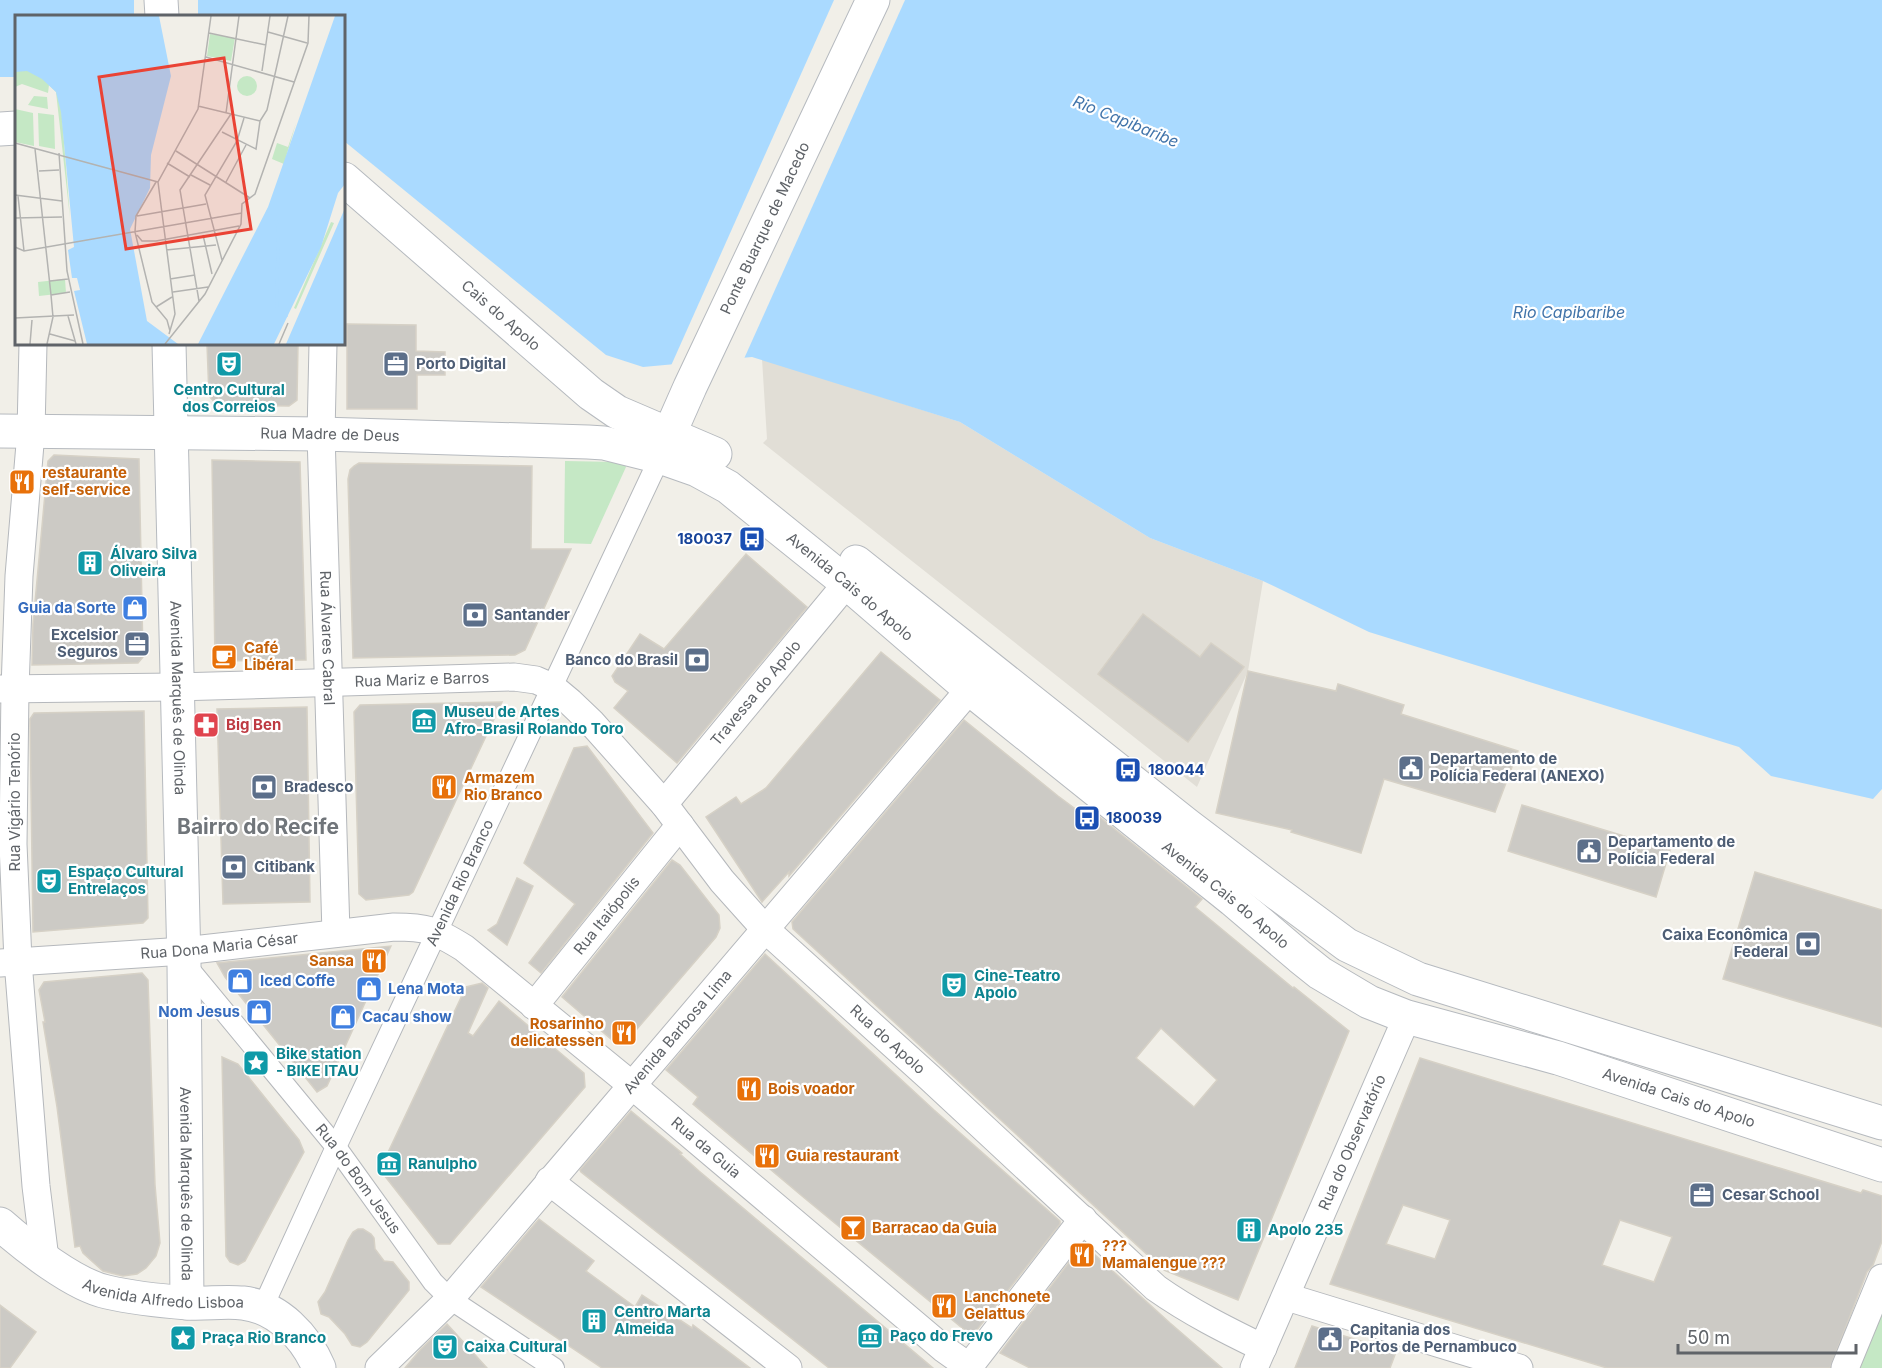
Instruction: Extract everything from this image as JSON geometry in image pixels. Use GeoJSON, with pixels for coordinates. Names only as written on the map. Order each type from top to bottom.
{"type":"FeatureCollection","features":[{"type":"Feature","properties":{"kind":"main road"},"geometry":{"type":"LineString","coordinates":[[161,0],[162,15]]}},
{"type":"Feature","properties":{"kind":"main road","name":"Ponte Buarque de Macedo"},"geometry":{"type":"LineString","coordinates":[[665,446],[690,387],[873,0]]}},
{"type":"Feature","properties":{"kind":"main road"},"geometry":{"type":"LineString","coordinates":[[0,129],[15,128]]}},
{"type":"Feature","properties":{"kind":"main road","name":"Cais do Apolo"},"geometry":{"type":"LineString","coordinates":[[345,180],[591,394],[665,446]]}},
{"type":"Feature","properties":{"kind":"main road","name":"Avenida Marquês de Olinda"},"geometry":{"type":"LineString","coordinates":[[169,345],[184,957],[187,1303]]}},
{"type":"Feature","properties":{"kind":"main road","name":"Rua Madre de Deus"},"geometry":{"type":"LineString","coordinates":[[16,431],[321,434],[665,446]]}},
{"type":"Feature","properties":{"kind":"main road","name":"Avenida Cais do Apolo"},"geometry":{"type":"LineString","coordinates":[[665,446],[697,470],[728,487],[847,583],[970,689],[1320,972],[1370,1002],[1407,1017],[1558,1058],[1882,1165]]}},
{"type":"Feature","properties":{"kind":"main road","name":"Avenida Cais do Apolo"},"geometry":{"type":"LineString","coordinates":[[665,446],[708,451],[742,471],[1186,825],[1347,945],[1418,979],[1882,1123]]}},
{"type":"Feature","properties":{"kind":"main road"},"geometry":{"type":"LineString","coordinates":[[1824,1145],[1839,1109]]}},
{"type":"Feature","properties":{"kind":"main road","name":"Avenida Alfredo Lisboa"},"geometry":{"type":"LineString","coordinates":[[0,1224],[45,1259],[82,1282],[105,1292],[187,1303],[244,1303],[262,1309],[279,1317],[304,1340],[319,1368]]}},
{"type":"Feature","properties":{"kind":"street","name":"Rua Vigário Tenório"},"geometry":{"type":"LineString","coordinates":[[33,345],[16,431],[19,576],[7,689],[7,844],[9,962],[45,1259]]}},
{"type":"Feature","properties":{"kind":"street","name":"Rua Álvares Cabral"},"geometry":{"type":"LineString","coordinates":[[323,345],[321,434],[336,933]]}},
{"type":"Feature","properties":{"kind":"street","name":"Avenida Rio Branco"},"geometry":{"type":"LineString","coordinates":[[262,1309],[665,446]]}},
{"type":"Feature","properties":{"kind":"street","name":"Travessa do Apolo"},"geometry":{"type":"LineString","coordinates":[[664,804],[847,583]]}},
{"type":"Feature","properties":{"kind":"street","name":"Rua Mariz e Barros"},"geometry":{"type":"LineString","coordinates":[[7,689],[176,687],[514,677],[552,687]]}},
{"type":"Feature","properties":{"kind":"street","name":"Rua do Apolo"},"geometry":{"type":"LineString","coordinates":[[552,687],[591,722],[664,804],[722,881],[765,929],[1156,1288],[1259,1358]]}},
{"type":"Feature","properties":{"kind":"street","name":"Avenida Barbosa Lima"},"geometry":{"type":"LineString","coordinates":[[379,1368],[450,1299],[970,689]]}},
{"type":"Feature","properties":{"kind":"street","name":"Rua Itaiópolis"},"geometry":{"type":"LineString","coordinates":[[534,1006],[680,825]]}},
{"type":"Feature","properties":{"kind":"street","name":"Rua Dona Maria César"},"geometry":{"type":"LineString","coordinates":[[9,962],[184,957],[336,933],[394,927],[417,927],[438,932]]}},
{"type":"Feature","properties":{"kind":"street","name":"Rua da Guia"},"geometry":{"type":"LineString","coordinates":[[438,932],[464,948],[632,1085],[969,1368]]}},
{"type":"Feature","properties":{"kind":"street","name":"Rua do Bom Jesus"},"geometry":{"type":"LineString","coordinates":[[184,957],[336,1147],[426,1274],[450,1299],[554,1368]]}},
{"type":"Feature","properties":{"kind":"street","name":"Rua do Observatório"},"geometry":{"type":"LineString","coordinates":[[1259,1358],[1407,1017]]}},
{"type":"Feature","properties":{"kind":"street"},"geometry":{"type":"LineString","coordinates":[[549,1181],[788,1368]]}},
{"type":"Feature","properties":{"kind":"street"},"geometry":{"type":"LineString","coordinates":[[969,1368],[1083,1219]]}},
{"type":"Feature","properties":{"kind":"street"},"geometry":{"type":"LineString","coordinates":[[1845,1368],[1882,1278]]}},
{"type":"Feature","properties":{"kind":"street"},"geometry":{"type":"LineString","coordinates":[[1287,1297],[1519,1368]]}},
{"type":"Feature","properties":{"kind":"shaded area"},"geometry":{"type":"Polygon","coordinates":[[[762,359],[960,422],[1150,538],[1263,581],[1248,671],[1197,787],[763,443],[767,439],[762,359]]]}},
{"type":"Feature","properties":{"kind":"green space"},"geometry":{"type":"Polygon","coordinates":[[[565,461],[617,462],[624,463],[626,467],[591,544],[564,543],[565,461]]]}},
{"type":"Feature","properties":{"kind":"green space"},"geometry":{"type":"Polygon","coordinates":[[[1882,1296],[1882,1368],[1853,1368],[1882,1296]]]}},
{"type":"Feature","properties":{"kind":"water","name":"Rio Capibaribe"},"geometry":{"type":"Polygon","coordinates":[[[0,0],[1882,0],[1882,789],[1873,799],[1771,776],[1739,747],[1369,632],[1263,581],[1150,538],[960,422],[752,357],[643,367],[606,355],[345,142],[345,15],[15,15],[15,77],[0,77],[0,0]]]}},
{"type":"Feature","properties":{"kind":"pier"},"geometry":{"type":"Polygon","coordinates":[[[134,0],[198,0],[198,15],[134,15],[134,0]]]}},
{"type":"Feature","properties":{"kind":"pier"},"geometry":{"type":"Polygon","coordinates":[[[834,0],[905,0],[743,361],[670,368],[834,0]]]}},
{"type":"Feature","properties":{"kind":"building","name":"Porto Digital"},"geometry":{"type":"Polygon","coordinates":[[[347,324],[416,325],[416,351],[445,352],[445,375],[417,375],[417,409],[347,409],[347,324]]]}},
{"type":"Feature","properties":{"kind":"building"},"geometry":{"type":"Polygon","coordinates":[[[207,345],[298,345],[297,400],[289,406],[217,405],[209,396],[207,345]]]}},
{"type":"Feature","properties":{"kind":"building"},"geometry":{"type":"Polygon","coordinates":[[[54,455],[139,459],[143,657],[138,663],[32,665],[33,624],[48,461],[54,455]]]}},
{"type":"Feature","properties":{"kind":"building"},"geometry":{"type":"Polygon","coordinates":[[[212,460],[300,462],[306,660],[215,661],[212,460]]]}},
{"type":"Feature","properties":{"kind":"building"},"geometry":{"type":"Polygon","coordinates":[[[359,463],[532,466],[531,549],[571,549],[525,650],[515,655],[353,658],[348,479],[350,470],[359,463]]]}},
{"type":"Feature","properties":{"kind":"building","name":"Banco do Brasil"},"geometry":{"type":"Polygon","coordinates":[[[746,554],[807,607],[677,763],[614,708],[628,691],[615,682],[612,676],[640,634],[664,649],[746,554]]]}},
{"type":"Feature","properties":{"kind":"building"},"geometry":{"type":"Polygon","coordinates":[[[1143,614],[1200,657],[1211,643],[1244,667],[1188,742],[1098,674],[1143,614]]]}},
{"type":"Feature","properties":{"kind":"building"},"geometry":{"type":"Polygon","coordinates":[[[881,652],[940,700],[789,876],[789,872],[762,902],[706,817],[736,797],[741,804],[766,788],[881,652]]]}},
{"type":"Feature","properties":{"kind":"building","name":"Departamento de Polícia Federal (ANEXO)"},"geometry":{"type":"Polygon","coordinates":[[[1248,671],[1336,691],[1338,684],[1404,705],[1401,714],[1518,751],[1495,812],[1384,779],[1361,853],[1291,832],[1292,830],[1216,813],[1248,671]]]}},
{"type":"Feature","properties":{"kind":"building"},"geometry":{"type":"Polygon","coordinates":[[[502,702],[413,892],[409,895],[366,900],[359,894],[354,712],[360,705],[502,702]]]}},
{"type":"Feature","properties":{"kind":"building"},"geometry":{"type":"Polygon","coordinates":[[[307,707],[310,902],[223,904],[217,709],[307,707]]]}},
{"type":"Feature","properties":{"kind":"building"},"geometry":{"type":"Polygon","coordinates":[[[144,711],[148,918],[143,923],[33,932],[30,719],[34,713],[144,711]]]}},
{"type":"Feature","properties":{"kind":"building"},"geometry":{"type":"Polygon","coordinates":[[[964,720],[1081,813],[1087,807],[1202,899],[1195,907],[1349,1031],[1238,1300],[1164,1270],[793,929],[792,922],[964,720]],[[1161,1028],[1136,1058],[1194,1107],[1217,1080],[1161,1028]]]}},
{"type":"Feature","properties":{"kind":"building"},"geometry":{"type":"Polygon","coordinates":[[[587,746],[653,833],[541,973],[529,963],[575,904],[524,863],[574,748],[587,746]]]}},
{"type":"Feature","properties":{"kind":"building","name":"Departamento de Polícia Federal"},"geometry":{"type":"Polygon","coordinates":[[[1522,805],[1670,850],[1656,897],[1508,851],[1522,805]]]}},
{"type":"Feature","properties":{"kind":"building"},"geometry":{"type":"Polygon","coordinates":[[[672,860],[680,865],[719,915],[720,928],[716,937],[631,1036],[622,1041],[616,1041],[562,997],[672,860]]]}},
{"type":"Feature","properties":{"kind":"building","name":"Caixa Econômica Federal"},"geometry":{"type":"Polygon","coordinates":[[[1755,872],[1882,910],[1882,1027],[1723,979],[1755,872]]]}},
{"type":"Feature","properties":{"kind":"building"},"geometry":{"type":"Polygon","coordinates":[[[517,878],[533,886],[507,945],[488,930],[497,924],[517,878]]]}},
{"type":"Feature","properties":{"kind":"building"},"geometry":{"type":"Polygon","coordinates":[[[391,946],[327,1086],[317,1092],[225,977],[217,963],[391,946]]]}},
{"type":"Feature","properties":{"kind":"building"},"geometry":{"type":"Polygon","coordinates":[[[765,954],[934,1110],[1060,1221],[1060,1224],[976,1331],[967,1332],[802,1196],[693,1104],[698,1097],[666,1070],[765,954]]]}},
{"type":"Feature","properties":{"kind":"building"},"geometry":{"type":"Polygon","coordinates":[[[142,973],[148,980],[155,1185],[160,1243],[156,1256],[146,1268],[137,1274],[123,1276],[103,1271],[83,1253],[80,1246],[75,1247],[39,990],[44,982],[142,973]]]}},
{"type":"Feature","properties":{"kind":"building"},"geometry":{"type":"Polygon","coordinates":[[[482,983],[488,988],[468,1033],[473,1036],[499,1001],[584,1073],[585,1087],[450,1244],[438,1244],[384,1175],[384,1161],[466,987],[482,983]]]}},
{"type":"Feature","properties":{"kind":"building"},"geometry":{"type":"Polygon","coordinates":[[[222,1057],[238,1064],[299,1140],[304,1152],[245,1261],[238,1265],[230,1262],[226,1256],[222,1057]]]}},
{"type":"Feature","properties":{"kind":"building"},"geometry":{"type":"Polygon","coordinates":[[[1420,1058],[1861,1193],[1863,1190],[1882,1196],[1882,1241],[1873,1265],[1867,1272],[1830,1368],[1607,1368],[1330,1284],[1420,1058]],[[1403,1205],[1386,1244],[1435,1259],[1450,1220],[1403,1205]],[[1620,1220],[1602,1265],[1654,1282],[1672,1237],[1620,1220]]]}},
{"type":"Feature","properties":{"kind":"building"},"geometry":{"type":"Polygon","coordinates":[[[631,1111],[933,1368],[829,1368],[581,1172],[580,1170],[631,1111]]]}},
{"type":"Feature","properties":{"kind":"building"},"geometry":{"type":"Polygon","coordinates":[[[539,1219],[594,1261],[586,1271],[635,1307],[642,1295],[692,1328],[693,1325],[750,1368],[602,1368],[481,1287],[539,1219]]]}},
{"type":"Feature","properties":{"kind":"building"},"geometry":{"type":"Polygon","coordinates":[[[358,1229],[371,1234],[374,1238],[375,1249],[384,1261],[393,1262],[409,1282],[409,1290],[367,1342],[360,1347],[352,1345],[329,1317],[321,1314],[318,1302],[325,1292],[348,1240],[358,1229]]]}},
{"type":"Feature","properties":{"kind":"building"},"geometry":{"type":"Polygon","coordinates":[[[1083,1244],[1222,1368],[1030,1368],[1000,1353],[1083,1244]]]}},
{"type":"Feature","properties":{"kind":"building"},"geometry":{"type":"Polygon","coordinates":[[[0,1305],[36,1332],[10,1368],[0,1368],[0,1305]]]}},
{"type":"Feature","properties":{"kind":"building","name":"Caixa Cultural"},"geometry":{"type":"Polygon","coordinates":[[[447,1324],[487,1368],[405,1368],[421,1349],[447,1324]]]}},
{"type":"Feature","properties":{"kind":"building","name":"Capitania dos Portos de Pernambuco"},"geometry":{"type":"Polygon","coordinates":[[[1312,1326],[1396,1352],[1390,1368],[1295,1368],[1312,1326]]]}},
{"type":"Feature","properties":{"kind":"place","name":"Centro Cultural dos Correios"},"geometry":{"type":"Point","coordinates":[229,364]}},
{"type":"Feature","properties":{"kind":"place","name":"Porto Digital"},"geometry":{"type":"Point","coordinates":[396,364]}},
{"type":"Feature","properties":{"kind":"place","name":"restaurante self-service"},"geometry":{"type":"Point","coordinates":[22,482]}},
{"type":"Feature","properties":{"kind":"place","name":"180037"},"geometry":{"type":"Point","coordinates":[752,539]}},
{"type":"Feature","properties":{"kind":"place","name":"Álvaro Silva Oliveira"},"geometry":{"type":"Point","coordinates":[90,563]}},
{"type":"Feature","properties":{"kind":"place","name":"Guia da Sorte"},"geometry":{"type":"Point","coordinates":[135,608]}},
{"type":"Feature","properties":{"kind":"place","name":"Santander"},"geometry":{"type":"Point","coordinates":[475,615]}},
{"type":"Feature","properties":{"kind":"place","name":"Excelsior Seguros"},"geometry":{"type":"Point","coordinates":[137,644]}},
{"type":"Feature","properties":{"kind":"place","name":"Café Libéral"},"geometry":{"type":"Point","coordinates":[224,657]}},
{"type":"Feature","properties":{"kind":"place","name":"Banco do Brasil"},"geometry":{"type":"Point","coordinates":[697,660]}},
{"type":"Feature","properties":{"kind":"place","name":"Museu de Artes Afro-Brasil Rolando Toro"},"geometry":{"type":"Point","coordinates":[424,721]}},
{"type":"Feature","properties":{"kind":"place","name":"Big Ben"},"geometry":{"type":"Point","coordinates":[206,725]}},
{"type":"Feature","properties":{"kind":"place","name":"Departamento de Polícia Federal (ANEXO)"},"geometry":{"type":"Point","coordinates":[1411,768]}},
{"type":"Feature","properties":{"kind":"place","name":"180044"},"geometry":{"type":"Point","coordinates":[1128,770]}},
{"type":"Feature","properties":{"kind":"place","name":"Bradesco"},"geometry":{"type":"Point","coordinates":[264,787]}},
{"type":"Feature","properties":{"kind":"place","name":"Armazem Rio Branco"},"geometry":{"type":"Point","coordinates":[444,787]}},
{"type":"Feature","properties":{"kind":"place","name":"180039"},"geometry":{"type":"Point","coordinates":[1087,818]}},
{"type":"Feature","properties":{"kind":"place","name":"Departamento de Polícia Federal"},"geometry":{"type":"Point","coordinates":[1589,851]}},
{"type":"Feature","properties":{"kind":"place","name":"Citibank"},"geometry":{"type":"Point","coordinates":[234,867]}},
{"type":"Feature","properties":{"kind":"place","name":"Espaço Cultural Entrelaços"},"geometry":{"type":"Point","coordinates":[49,881]}},
{"type":"Feature","properties":{"kind":"place","name":"Caixa Econômica Federal"},"geometry":{"type":"Point","coordinates":[1808,944]}},
{"type":"Feature","properties":{"kind":"place","name":"Sansa"},"geometry":{"type":"Point","coordinates":[374,961]}},
{"type":"Feature","properties":{"kind":"place","name":"Iced Coffe"},"geometry":{"type":"Point","coordinates":[240,981]}},
{"type":"Feature","properties":{"kind":"place","name":"Cine-Teatro Apolo"},"geometry":{"type":"Point","coordinates":[954,985]}},
{"type":"Feature","properties":{"kind":"place","name":"Lena Mota"},"geometry":{"type":"Point","coordinates":[369,989]}},
{"type":"Feature","properties":{"kind":"place","name":"Nom Jesus"},"geometry":{"type":"Point","coordinates":[259,1012]}},
{"type":"Feature","properties":{"kind":"place","name":"Cacau show"},"geometry":{"type":"Point","coordinates":[343,1017]}},
{"type":"Feature","properties":{"kind":"place","name":"Rosarinho delicatessen"},"geometry":{"type":"Point","coordinates":[624,1033]}},
{"type":"Feature","properties":{"kind":"place","name":"Bike station - BIKE ITAU"},"geometry":{"type":"Point","coordinates":[256,1063]}},
{"type":"Feature","properties":{"kind":"place","name":"Bois voador"},"geometry":{"type":"Point","coordinates":[749,1089]}},
{"type":"Feature","properties":{"kind":"place","name":"Guia restaurant"},"geometry":{"type":"Point","coordinates":[767,1156]}},
{"type":"Feature","properties":{"kind":"place","name":"Ranulpho"},"geometry":{"type":"Point","coordinates":[389,1164]}},
{"type":"Feature","properties":{"kind":"place","name":"Cesar School"},"geometry":{"type":"Point","coordinates":[1702,1195]}},
{"type":"Feature","properties":{"kind":"place","name":"Barracao da Guia"},"geometry":{"type":"Point","coordinates":[853,1228]}},
{"type":"Feature","properties":{"kind":"place","name":"Apolo 235"},"geometry":{"type":"Point","coordinates":[1249,1230]}},
{"type":"Feature","properties":{"kind":"place","name":"??? Mamalengue ???"},"geometry":{"type":"Point","coordinates":[1082,1255]}},
{"type":"Feature","properties":{"kind":"place","name":"Lanchonete Gelattus"},"geometry":{"type":"Point","coordinates":[944,1306]}},
{"type":"Feature","properties":{"kind":"place","name":"Centro Marta Almeida"},"geometry":{"type":"Point","coordinates":[594,1321]}},
{"type":"Feature","properties":{"kind":"place","name":"Paço do Frevo"},"geometry":{"type":"Point","coordinates":[870,1336]}},
{"type":"Feature","properties":{"kind":"place","name":"Praça Rio Branco"},"geometry":{"type":"Point","coordinates":[183,1338]}},
{"type":"Feature","properties":{"kind":"place","name":"Capitania dos Portos de Pernambuco"},"geometry":{"type":"Point","coordinates":[1330,1339]}},
{"type":"Feature","properties":{"kind":"place","name":"Caixa Cultural"},"geometry":{"type":"Point","coordinates":[445,1347]}},
{"type":"Feature","properties":{"kind":"district","name":"Bairro do Recife"},"geometry":{"type":"Point","coordinates":[258,827]}}]}
